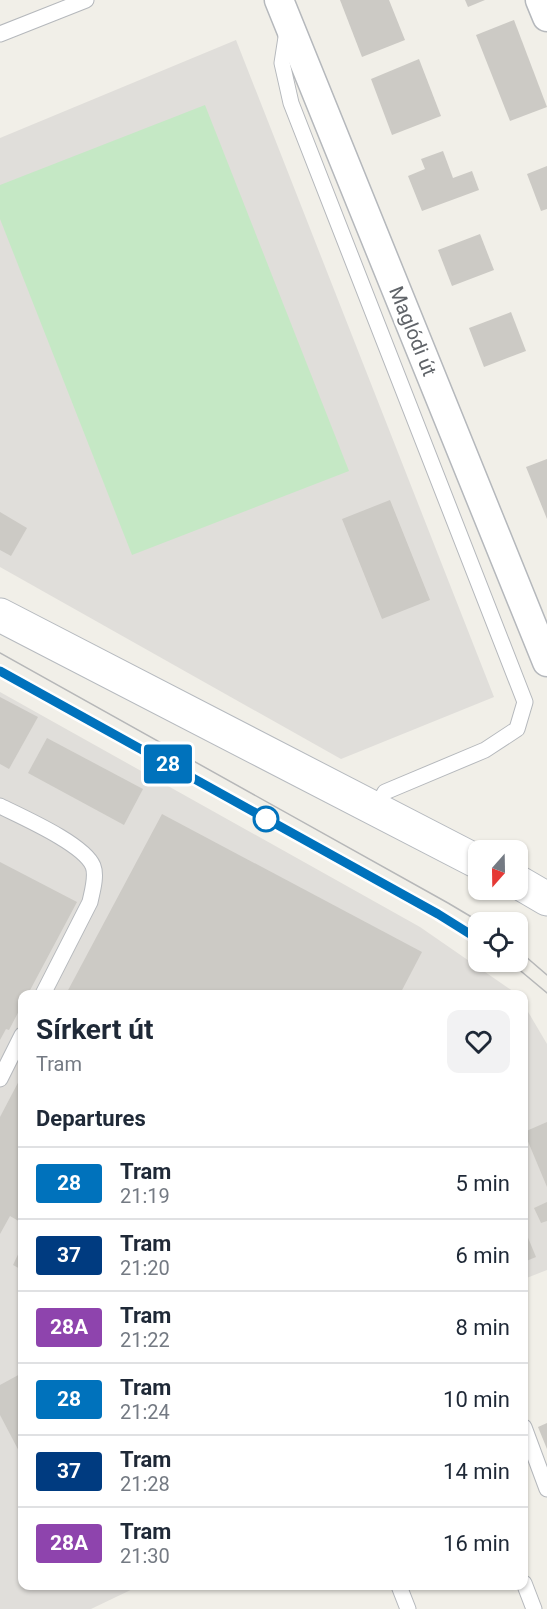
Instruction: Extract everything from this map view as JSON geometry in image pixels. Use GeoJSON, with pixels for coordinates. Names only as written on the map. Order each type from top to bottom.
{"type":"FeatureCollection","features":[{"type":"Feature","properties":{"kind":"street"},"geometry":{"type":"LineString","coordinates":[[540,0],[547,17]]}},
{"type":"Feature","properties":{"kind":"street","name":"Maglódi út"},"geometry":{"type":"LineString","coordinates":[[284,12],[547,662]]}},
{"type":"Feature","properties":{"kind":"street"},"geometry":{"type":"LineString","coordinates":[[0,615],[468,857]]}},
{"type":"Feature","properties":{"kind":"street"},"geometry":{"type":"LineString","coordinates":[[528,888],[547,899]]}},
{"type":"Feature","properties":{"kind":"lane"},"geometry":{"type":"LineString","coordinates":[[0,34],[86,0]]}},
{"type":"Feature","properties":{"kind":"lane"},"geometry":{"type":"LineString","coordinates":[[284,12],[282,63],[291,103],[525,702],[517,729],[484,750],[385,792],[375,810]]}},
{"type":"Feature","properties":{"kind":"lane"},"geometry":{"type":"LineString","coordinates":[[0,806],[63,839],[84,854],[94,866],[90,902],[45,990]]}},
{"type":"Feature","properties":{"kind":"lane"},"geometry":{"type":"LineString","coordinates":[[0,1079],[18,1043]]}},
{"type":"Feature","properties":{"kind":"lane"},"geometry":{"type":"LineString","coordinates":[[528,1438],[547,1489]]}},
{"type":"Feature","properties":{"kind":"lane"},"geometry":{"type":"LineString","coordinates":[[401,1590],[408,1609]]}},
{"type":"Feature","properties":{"kind":"lane"},"geometry":{"type":"LineString","coordinates":[[527,1590],[534,1609]]}},
{"type":"Feature","properties":{"kind":"shaded area"},"geometry":{"type":"Polygon","coordinates":[[[236,40],[494,697],[341,759],[0,567],[0,138],[236,40]]]}},
{"type":"Feature","properties":{"kind":"shaded area"},"geometry":{"type":"Polygon","coordinates":[[[0,692],[420,927],[468,960],[468,972],[485,972],[511,990],[18,990],[18,1590],[131,1590],[91,1609],[0,1609],[0,692]]]}},
{"type":"Feature","properties":{"kind":"shaded area"},"geometry":{"type":"Polygon","coordinates":[[[528,1012],[547,1044],[547,1270],[528,1277],[528,1012]]]}},
{"type":"Feature","properties":{"kind":"green space"},"geometry":{"type":"Polygon","coordinates":[[[205,105],[349,471],[132,555],[0,219],[0,185],[205,105]]]}},
{"type":"Feature","properties":{"kind":"building"},"geometry":{"type":"Polygon","coordinates":[[[340,0],[389,0],[405,40],[362,57],[340,0]]]}},
{"type":"Feature","properties":{"kind":"building"},"geometry":{"type":"Polygon","coordinates":[[[465,0],[485,0],[468,7],[465,0]]]}},
{"type":"Feature","properties":{"kind":"building"},"geometry":{"type":"Polygon","coordinates":[[[514,20],[547,107],[510,121],[476,35],[514,20]]]}},
{"type":"Feature","properties":{"kind":"building"},"geometry":{"type":"Polygon","coordinates":[[[419,59],[441,116],[392,135],[371,79],[419,59]]]}},
{"type":"Feature","properties":{"kind":"building"},"geometry":{"type":"Polygon","coordinates":[[[443,151],[453,178],[472,171],[479,190],[422,211],[408,176],[425,169],[421,159],[443,151]]]}},
{"type":"Feature","properties":{"kind":"building"},"geometry":{"type":"Polygon","coordinates":[[[547,166],[547,209],[541,211],[527,174],[547,166]]]}},
{"type":"Feature","properties":{"kind":"building"},"geometry":{"type":"Polygon","coordinates":[[[480,234],[494,270],[452,286],[438,250],[480,234]]]}},
{"type":"Feature","properties":{"kind":"building"},"geometry":{"type":"Polygon","coordinates":[[[511,312],[526,351],[484,367],[469,328],[511,312]]]}},
{"type":"Feature","properties":{"kind":"building"},"geometry":{"type":"Polygon","coordinates":[[[547,459],[547,519],[526,467],[547,459]]]}},
{"type":"Feature","properties":{"kind":"building"},"geometry":{"type":"Polygon","coordinates":[[[390,500],[430,600],[382,619],[342,519],[390,500]]]}},
{"type":"Feature","properties":{"kind":"building"},"geometry":{"type":"Polygon","coordinates":[[[0,512],[27,528],[11,556],[0,550],[0,512]]]}},
{"type":"Feature","properties":{"kind":"building"},"geometry":{"type":"Polygon","coordinates":[[[0,697],[38,717],[9,769],[0,764],[0,697]]]}},
{"type":"Feature","properties":{"kind":"building"},"geometry":{"type":"Polygon","coordinates":[[[47,738],[143,789],[124,825],[28,773],[47,738]]]}},
{"type":"Feature","properties":{"kind":"building"},"geometry":{"type":"Polygon","coordinates":[[[162,814],[422,952],[402,990],[68,990],[162,814]]]}},
{"type":"Feature","properties":{"kind":"building"},"geometry":{"type":"Polygon","coordinates":[[[0,862],[77,902],[30,990],[18,990],[18,1013],[9,1030],[6,1029],[0,1040],[0,862]]]}},
{"type":"Feature","properties":{"kind":"building"},"geometry":{"type":"Polygon","coordinates":[[[18,1083],[18,1221],[10,1216],[0,1234],[0,1117],[18,1083]]]}},
{"type":"Feature","properties":{"kind":"building"},"geometry":{"type":"Polygon","coordinates":[[[547,1122],[547,1187],[528,1142],[528,1130],[547,1122]]]}},
{"type":"Feature","properties":{"kind":"building"},"geometry":{"type":"Polygon","coordinates":[[[547,1202],[547,1221],[541,1223],[534,1208],[547,1202]]]}},
{"type":"Feature","properties":{"kind":"building"},"geometry":{"type":"Polygon","coordinates":[[[528,1238],[536,1257],[528,1260],[528,1238]]]}},
{"type":"Feature","properties":{"kind":"building"},"geometry":{"type":"Polygon","coordinates":[[[18,1254],[18,1268],[13,1265],[18,1254]]]}},
{"type":"Feature","properties":{"kind":"building"},"geometry":{"type":"Polygon","coordinates":[[[18,1375],[18,1449],[0,1415],[0,1385],[18,1375]]]}},
{"type":"Feature","properties":{"kind":"building"},"geometry":{"type":"Polygon","coordinates":[[[547,1423],[547,1449],[538,1427],[547,1423]]]}},
{"type":"Feature","properties":{"kind":"tram line"},"geometry":{"type":"LineString","coordinates":[[0,653],[468,915]]}},
{"type":"Feature","properties":{"kind":"tram line"},"geometry":{"type":"LineString","coordinates":[[0,671],[468,933]]}},
{"type":"Feature","properties":{"kind":"tram line","name":"28"},"geometry":{"type":"LineString","coordinates":[[0,671],[468,933]]}},
{"type":"Feature","properties":{"kind":"tram line"},"geometry":{"type":"LineString","coordinates":[[528,959],[547,975]]}},
{"type":"Feature","properties":{"kind":"tram line"},"geometry":{"type":"LineString","coordinates":[[522,972],[547,993]]}}]}
